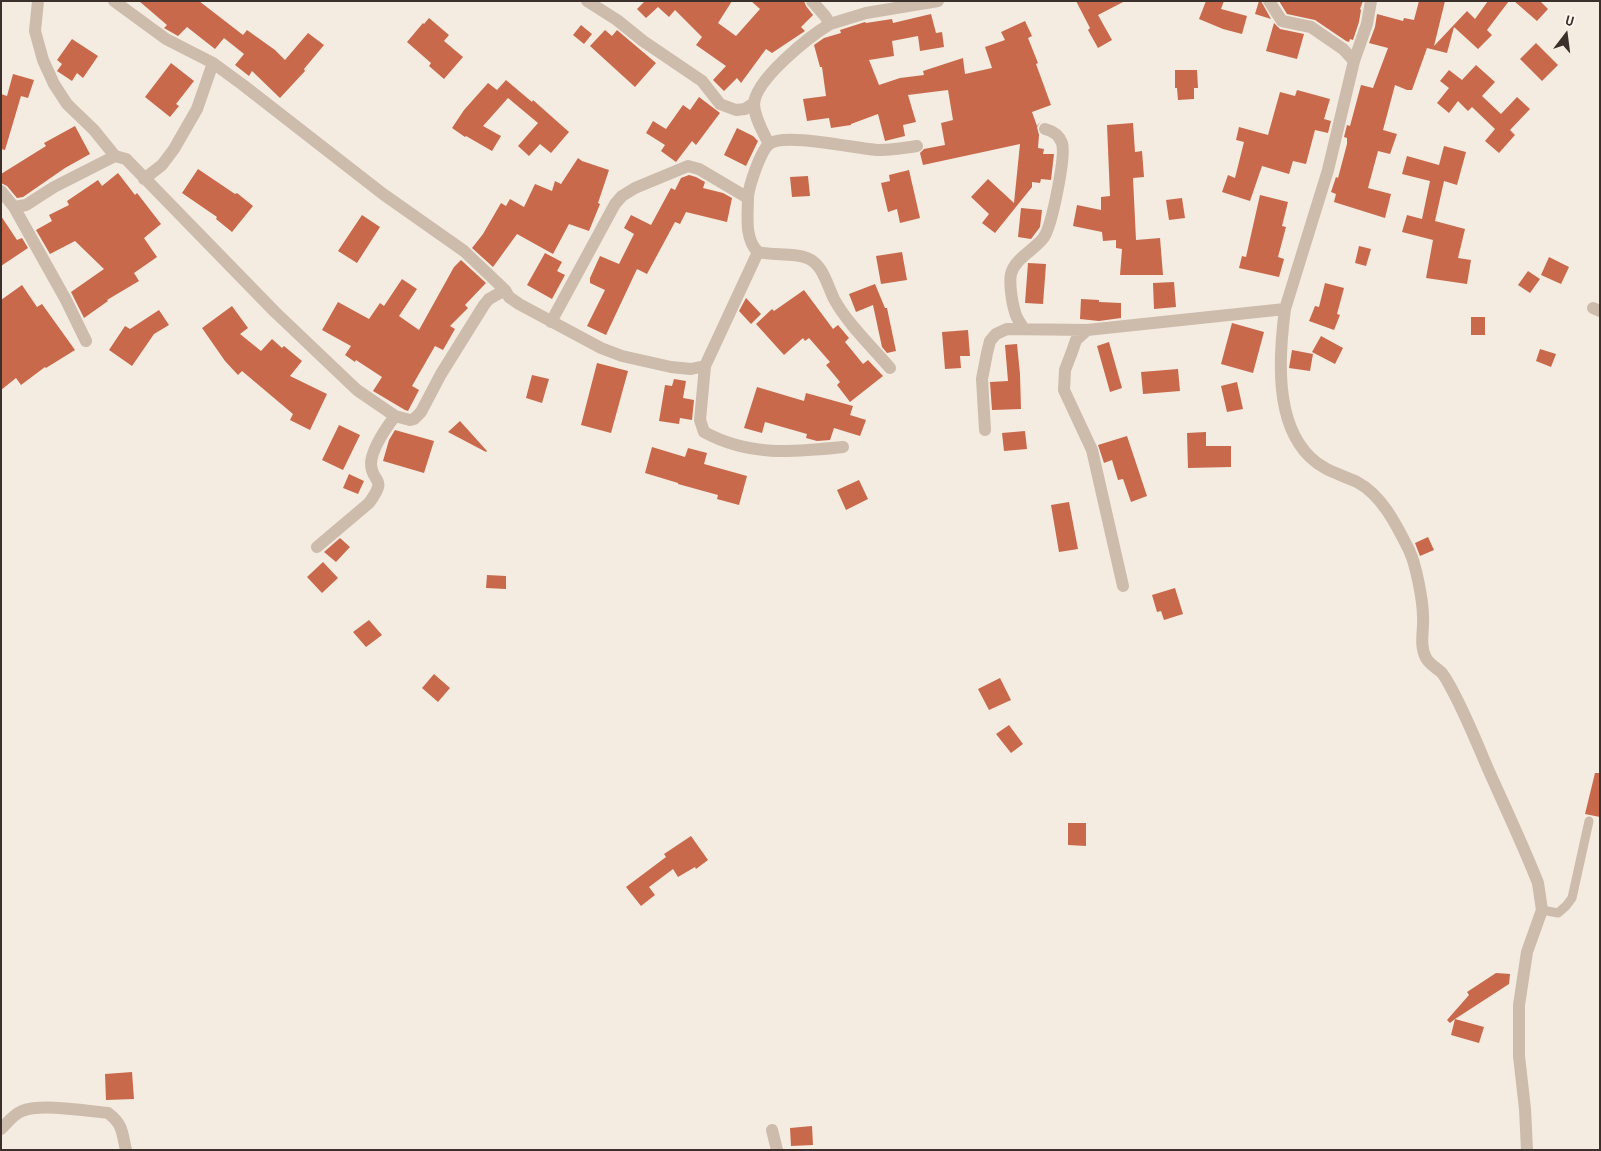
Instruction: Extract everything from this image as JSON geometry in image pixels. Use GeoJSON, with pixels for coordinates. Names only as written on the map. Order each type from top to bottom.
{"type":"FeatureCollection","features":[{"type":"Feature","properties":{"kind":"street"},"geometry":{"type":"LineString","coordinates":[[38,1],[35,31],[43,60],[54,84],[67,104],[94,130],[115,156],[126,159],[274,312],[357,390],[394,416],[410,420],[418,416],[441,374],[484,305],[505,290]]}},
{"type":"Feature","properties":{"kind":"street"},"geometry":{"type":"LineString","coordinates":[[114,1],[166,39],[213,63],[383,194],[464,252],[505,290],[509,298],[601,348],[622,356],[671,367],[691,369],[705,366]]}},
{"type":"Feature","properties":{"kind":"street"},"geometry":{"type":"LineString","coordinates":[[587,1],[617,20],[643,41],[702,81],[720,104],[736,110],[745,109],[754,103]]}},
{"type":"Feature","properties":{"kind":"street"},"geometry":{"type":"LineString","coordinates":[[812,1],[830,24]]}},
{"type":"Feature","properties":{"kind":"street"},"geometry":{"type":"LineString","coordinates":[[769,144],[757,118],[754,103],[758,91],[783,61],[811,36],[830,24],[866,14],[938,1]]}},
{"type":"Feature","properties":{"kind":"street"},"geometry":{"type":"LineString","coordinates":[[1269,1],[1282,21],[1310,27],[1343,49],[1354,61]]}},
{"type":"Feature","properties":{"kind":"street"},"geometry":{"type":"LineString","coordinates":[[1372,1],[1367,24],[1354,61],[1328,170],[1285,309],[1282,332],[1281,385],[1289,422],[1295,436],[1310,457],[1330,472],[1358,483],[1376,496],[1395,523],[1410,553],[1421,596],[1423,615],[1422,637],[1426,658],[1442,674],[1466,718],[1538,883],[1542,910],[1527,952],[1519,1005],[1519,1056],[1525,1109],[1526,1150]]}},
{"type":"Feature","properties":{"kind":"street"},"geometry":{"type":"LineString","coordinates":[[144,179],[162,165],[174,148],[197,109],[213,63]]}},
{"type":"Feature","properties":{"kind":"street"},"geometry":{"type":"LineString","coordinates":[[1024,329],[1015,314],[1011,281],[1012,273],[1018,262],[1045,236],[1050,224],[1062,164],[1063,147],[1061,141],[1057,135],[1045,129]]}},
{"type":"Feature","properties":{"kind":"street"},"geometry":{"type":"LineString","coordinates":[[890,368],[850,321],[835,300],[818,265],[806,257],[766,254],[758,252],[753,248],[748,219],[749,189],[757,164],[769,144],[782,140],[802,140],[880,150],[917,146]]}},
{"type":"Feature","properties":{"kind":"street"},"geometry":{"type":"LineString","coordinates":[[14,207],[26,205],[54,187],[115,156]]}},
{"type":"Feature","properties":{"kind":"street"},"geometry":{"type":"LineString","coordinates":[[551,322],[615,204],[622,196],[635,188],[688,166],[700,169],[748,198]]}},
{"type":"Feature","properties":{"kind":"street"},"geometry":{"type":"LineString","coordinates":[[1,191],[14,207],[66,300],[86,341]]}},
{"type":"Feature","properties":{"kind":"street"},"geometry":{"type":"LineString","coordinates":[[758,252],[734,300],[705,366],[700,420],[704,432],[715,438],[768,452],[799,452],[843,447]]}},
{"type":"Feature","properties":{"kind":"street"},"geometry":{"type":"LineString","coordinates":[[985,430],[982,379],[990,341],[996,334],[1006,329],[1087,330],[1285,309]]}},
{"type":"Feature","properties":{"kind":"street"},"geometry":{"type":"LineString","coordinates":[[1087,330],[1076,340],[1072,349],[1065,370],[1064,390],[1092,450],[1123,586]]}},
{"type":"Feature","properties":{"kind":"street"},"geometry":{"type":"LineString","coordinates":[[317,547],[370,503],[376,494],[379,480],[372,472],[371,462],[383,432],[394,416]]}},
{"type":"Feature","properties":{"kind":"street"},"geometry":{"type":"LineString","coordinates":[[1,1129],[20,1112],[28,1109],[42,1108],[108,1113],[120,1125],[126,1150]]}},
{"type":"Feature","properties":{"kind":"street"},"geometry":{"type":"LineString","coordinates":[[772,1130],[777,1150]]}},
{"type":"Feature","properties":{"kind":"lane"},"geometry":{"type":"LineString","coordinates":[[1542,910],[1558,913],[1572,898],[1590,821]]}},
{"type":"Feature","properties":{"kind":"building"},"geometry":{"type":"Polygon","coordinates":[[[139,1],[199,1],[243,35],[247,30],[275,50],[285,60],[308,33],[324,45],[304,69],[305,71],[280,98],[252,71],[249,76],[235,65],[244,54],[224,38],[215,49],[187,27],[178,36],[164,28],[167,25],[139,1]]]}},
{"type":"Feature","properties":{"kind":"building"},"geometry":{"type":"Polygon","coordinates":[[[645,1],[732,1],[718,23],[736,36],[760,9],[751,1],[804,1],[813,15],[801,27],[805,31],[772,53],[766,49],[741,83],[737,78],[724,91],[713,80],[726,66],[696,45],[702,37],[675,10],[669,17],[658,7],[646,18],[637,9],[645,1]]]}},
{"type":"Feature","properties":{"kind":"building"},"geometry":{"type":"Polygon","coordinates":[[[1076,1],[1125,1],[1098,15],[1112,40],[1098,48],[1076,1]]]}},
{"type":"Feature","properties":{"kind":"building"},"geometry":{"type":"Polygon","coordinates":[[[1206,1],[1224,1],[1221,9],[1247,16],[1242,34],[1223,29],[1199,19],[1206,1]]]}},
{"type":"Feature","properties":{"kind":"building"},"geometry":{"type":"Polygon","coordinates":[[[1259,1],[1261,1],[1271,19],[1255,14],[1259,1]]]}},
{"type":"Feature","properties":{"kind":"building"},"geometry":{"type":"Polygon","coordinates":[[[1279,1],[1363,1],[1353,40],[1350,39],[1349,42],[1315,20],[1287,14],[1279,1]]]}},
{"type":"Feature","properties":{"kind":"building"},"geometry":{"type":"Polygon","coordinates":[[[1419,1],[1445,1],[1434,46],[1467,11],[1475,19],[1488,1],[1509,1],[1487,30],[1492,35],[1478,49],[1454,27],[1447,53],[1427,48],[1412,90],[1395,85],[1383,130],[1397,134],[1390,154],[1378,151],[1368,188],[1391,194],[1385,218],[1334,202],[1336,194],[1331,192],[1336,177],[1338,178],[1347,144],[1347,138],[1344,137],[1347,125],[1350,126],[1361,85],[1373,88],[1388,48],[1369,43],[1375,27],[1377,14],[1403,21],[1404,18],[1414,20],[1419,1]]]}},
{"type":"Feature","properties":{"kind":"building"},"geometry":{"type":"Polygon","coordinates":[[[1514,1],[1540,1],[1548,9],[1537,21],[1514,1]]]}},
{"type":"Feature","properties":{"kind":"building"},"geometry":{"type":"Polygon","coordinates":[[[931,14],[936,33],[942,32],[944,47],[920,51],[918,36],[892,41],[894,56],[869,60],[879,85],[900,78],[924,75],[923,71],[963,58],[965,74],[992,68],[985,47],[1005,40],[1001,32],[1025,21],[1032,36],[1028,38],[1051,105],[1032,112],[1037,126],[1041,121],[1037,127],[1039,135],[1038,148],[1044,149],[1043,154],[1054,154],[1051,180],[1041,179],[1040,183],[1032,182],[1032,187],[995,233],[982,223],[989,214],[971,197],[988,179],[1014,203],[1020,144],[923,165],[920,153],[924,149],[945,145],[941,123],[953,120],[948,90],[908,95],[916,122],[903,125],[905,136],[885,141],[878,114],[851,125],[831,128],[829,118],[807,121],[803,99],[826,96],[822,67],[820,67],[814,45],[824,38],[841,33],[840,30],[865,22],[892,19],[893,23],[931,14]]]}},
{"type":"Feature","properties":{"kind":"building"},"geometry":{"type":"Polygon","coordinates":[[[429,18],[449,35],[444,41],[463,57],[444,79],[429,66],[431,63],[407,42],[429,18]]]}},
{"type":"Feature","properties":{"kind":"building"},"geometry":{"type":"Polygon","coordinates":[[[1274,23],[1280,29],[1304,34],[1297,59],[1266,51],[1274,23]]]}},
{"type":"Feature","properties":{"kind":"building"},"geometry":{"type":"Polygon","coordinates":[[[581,25],[592,34],[584,44],[573,35],[581,25]]]}},
{"type":"Feature","properties":{"kind":"building"},"geometry":{"type":"Polygon","coordinates":[[[605,30],[612,36],[617,30],[656,63],[635,87],[590,46],[605,30]]]}},
{"type":"Feature","properties":{"kind":"building"},"geometry":{"type":"Polygon","coordinates":[[[72,39],[98,56],[83,78],[77,73],[72,81],[57,71],[62,64],[57,60],[72,39]]]}},
{"type":"Feature","properties":{"kind":"building"},"geometry":{"type":"Polygon","coordinates":[[[1536,43],[1558,65],[1542,81],[1520,59],[1536,43]]]}},
{"type":"Feature","properties":{"kind":"building"},"geometry":{"type":"Polygon","coordinates":[[[171,63],[194,81],[176,104],[179,106],[170,117],[145,97],[171,63]]]}},
{"type":"Feature","properties":{"kind":"building"},"geometry":{"type":"Polygon","coordinates":[[[1476,65],[1495,82],[1482,96],[1501,114],[1517,97],[1530,109],[1510,130],[1515,135],[1499,153],[1485,141],[1495,129],[1472,107],[1468,111],[1458,101],[1449,113],[1437,103],[1449,88],[1440,81],[1449,70],[1462,80],[1476,65]]]}},
{"type":"Feature","properties":{"kind":"building"},"geometry":{"type":"Polygon","coordinates":[[[1175,70],[1197,70],[1198,88],[1194,88],[1194,99],[1178,100],[1177,88],[1175,88],[1175,70]]]}},
{"type":"Feature","properties":{"kind":"building"},"geometry":{"type":"Polygon","coordinates":[[[13,74],[34,80],[28,98],[21,96],[5,150],[1,149],[1,94],[7,96],[13,74]]]}},
{"type":"Feature","properties":{"kind":"building"},"geometry":{"type":"Polygon","coordinates":[[[506,80],[532,102],[533,100],[569,132],[551,153],[540,144],[529,156],[518,146],[538,123],[508,98],[483,126],[501,136],[492,151],[452,128],[464,110],[488,83],[497,90],[506,80]]]}},
{"type":"Feature","properties":{"kind":"building"},"geometry":{"type":"Polygon","coordinates":[[[1297,90],[1330,99],[1324,119],[1331,121],[1328,133],[1315,130],[1306,164],[1293,161],[1289,174],[1262,166],[1250,201],[1222,192],[1228,175],[1235,178],[1244,142],[1236,140],[1239,127],[1268,135],[1280,92],[1295,96],[1297,90]]]}},
{"type":"Feature","properties":{"kind":"building"},"geometry":{"type":"Polygon","coordinates":[[[699,97],[720,113],[696,145],[692,141],[676,162],[661,151],[665,145],[646,133],[653,121],[666,129],[683,105],[690,110],[699,97]]]}},
{"type":"Feature","properties":{"kind":"building"},"geometry":{"type":"Polygon","coordinates":[[[1133,123],[1135,152],[1142,151],[1144,177],[1133,178],[1136,240],[1160,238],[1163,275],[1120,275],[1122,249],[1116,248],[1116,240],[1103,241],[1102,232],[1073,226],[1077,205],[1101,210],[1101,197],[1110,196],[1107,125],[1133,123]]]}},
{"type":"Feature","properties":{"kind":"building"},"geometry":{"type":"Polygon","coordinates":[[[75,126],[90,154],[65,168],[23,197],[17,198],[7,186],[1,183],[1,174],[46,146],[44,143],[75,126]]]}},
{"type":"Feature","properties":{"kind":"building"},"geometry":{"type":"Polygon","coordinates":[[[737,128],[753,136],[758,141],[746,166],[724,155],[737,128]]]}},
{"type":"Feature","properties":{"kind":"building"},"geometry":{"type":"Polygon","coordinates":[[[1444,146],[1466,152],[1457,185],[1444,181],[1435,221],[1465,229],[1458,258],[1471,260],[1467,284],[1426,278],[1433,240],[1402,232],[1407,215],[1422,219],[1430,181],[1402,174],[1407,156],[1439,165],[1444,146]]]}},
{"type":"Feature","properties":{"kind":"building"},"geometry":{"type":"Polygon","coordinates":[[[578,158],[609,170],[598,203],[600,204],[589,231],[569,224],[553,254],[517,234],[493,267],[472,248],[483,234],[501,203],[506,206],[510,199],[524,207],[535,184],[552,191],[555,181],[561,184],[578,158]]]}},
{"type":"Feature","properties":{"kind":"building"},"geometry":{"type":"Polygon","coordinates":[[[198,169],[235,194],[237,193],[253,206],[232,232],[216,219],[217,217],[182,193],[198,169]]]}},
{"type":"Feature","properties":{"kind":"building"},"geometry":{"type":"Polygon","coordinates":[[[909,170],[920,218],[900,223],[897,209],[888,212],[881,183],[890,181],[889,175],[909,170]]]}},
{"type":"Feature","properties":{"kind":"building"},"geometry":{"type":"Polygon","coordinates":[[[118,173],[135,195],[137,193],[161,224],[144,238],[157,257],[134,273],[139,281],[107,300],[84,318],[71,292],[104,269],[75,241],[50,254],[36,230],[52,221],[49,215],[69,205],[67,201],[98,180],[102,186],[118,173]]]}},
{"type":"Feature","properties":{"kind":"building"},"geometry":{"type":"Polygon","coordinates":[[[689,175],[705,182],[703,188],[723,193],[732,198],[727,222],[686,212],[680,224],[675,222],[647,274],[637,269],[606,335],[587,326],[605,290],[590,283],[590,278],[600,256],[619,264],[634,234],[624,228],[631,215],[651,225],[671,188],[675,190],[681,178],[689,175]]]}},
{"type":"Feature","properties":{"kind":"building"},"geometry":{"type":"Polygon","coordinates":[[[808,176],[810,196],[792,197],[790,177],[808,176]]]}},
{"type":"Feature","properties":{"kind":"building"},"geometry":{"type":"Polygon","coordinates":[[[1260,195],[1288,202],[1282,226],[1286,227],[1278,257],[1284,259],[1279,277],[1239,268],[1242,256],[1246,257],[1260,195]]]}},
{"type":"Feature","properties":{"kind":"building"},"geometry":{"type":"Polygon","coordinates":[[[1182,198],[1185,218],[1169,220],[1166,200],[1182,198]]]}},
{"type":"Feature","properties":{"kind":"building"},"geometry":{"type":"Polygon","coordinates":[[[1021,208],[1042,210],[1040,227],[1031,239],[1018,237],[1021,208]]]}},
{"type":"Feature","properties":{"kind":"building"},"geometry":{"type":"Polygon","coordinates":[[[362,215],[380,227],[357,263],[338,251],[362,215]]]}},
{"type":"Feature","properties":{"kind":"building"},"geometry":{"type":"Polygon","coordinates":[[[1,216],[17,240],[22,238],[28,248],[1,266],[1,216]]]}},
{"type":"Feature","properties":{"kind":"building"},"geometry":{"type":"Polygon","coordinates":[[[1359,246],[1371,249],[1366,266],[1355,263],[1359,246]]]}},
{"type":"Feature","properties":{"kind":"building"},"geometry":{"type":"Polygon","coordinates":[[[902,252],[907,280],[881,284],[876,256],[902,252]]]}},
{"type":"Feature","properties":{"kind":"building"},"geometry":{"type":"Polygon","coordinates":[[[545,253],[562,262],[557,271],[565,275],[552,299],[527,285],[545,253]]]}},
{"type":"Feature","properties":{"kind":"building"},"geometry":{"type":"Polygon","coordinates":[[[1549,257],[1569,267],[1561,284],[1541,275],[1549,257]]]}},
{"type":"Feature","properties":{"kind":"building"},"geometry":{"type":"Polygon","coordinates":[[[461,260],[486,283],[465,305],[468,308],[450,326],[455,329],[443,350],[435,346],[412,386],[419,390],[408,411],[405,410],[373,391],[382,377],[345,355],[351,346],[322,330],[338,302],[369,319],[380,303],[384,306],[402,279],[417,289],[399,316],[419,330],[454,267],[461,260]]]}},
{"type":"Feature","properties":{"kind":"building"},"geometry":{"type":"Polygon","coordinates":[[[1028,263],[1046,264],[1043,304],[1025,303],[1028,263]]]}},
{"type":"Feature","properties":{"kind":"building"},"geometry":{"type":"Polygon","coordinates":[[[1528,271],[1540,279],[1530,293],[1518,285],[1528,271]]]}},
{"type":"Feature","properties":{"kind":"building"},"geometry":{"type":"Polygon","coordinates":[[[1174,282],[1176,307],[1154,309],[1153,283],[1174,282]]]}},
{"type":"Feature","properties":{"kind":"building"},"geometry":{"type":"Polygon","coordinates":[[[1325,283],[1344,288],[1337,314],[1340,315],[1334,330],[1309,321],[1315,306],[1319,307],[1325,283]]]}},
{"type":"Feature","properties":{"kind":"building"},"geometry":{"type":"Polygon","coordinates":[[[875,284],[885,308],[887,308],[896,351],[887,353],[882,347],[873,305],[856,312],[849,294],[875,284]]]}},
{"type":"Feature","properties":{"kind":"building"},"geometry":{"type":"Polygon","coordinates":[[[22,285],[37,307],[42,304],[75,350],[45,367],[21,385],[16,378],[1,390],[1,300],[22,285]]]}},
{"type":"Feature","properties":{"kind":"building"},"geometry":{"type":"Polygon","coordinates":[[[804,290],[833,329],[838,325],[849,338],[845,342],[863,364],[868,360],[883,376],[850,402],[837,385],[840,382],[826,365],[830,362],[809,338],[805,341],[803,338],[784,355],[756,324],[772,309],[774,311],[804,290]]]}},
{"type":"Feature","properties":{"kind":"building"},"geometry":{"type":"Polygon","coordinates":[[[746,298],[761,314],[751,324],[739,311],[746,298]]]}},
{"type":"Feature","properties":{"kind":"building"},"geometry":{"type":"Polygon","coordinates":[[[1081,299],[1121,303],[1121,318],[1099,321],[1080,319],[1081,299]]]}},
{"type":"Feature","properties":{"kind":"building"},"geometry":{"type":"Polygon","coordinates":[[[232,306],[248,328],[240,334],[261,351],[272,339],[282,348],[284,346],[302,361],[290,376],[327,394],[310,430],[290,420],[293,414],[242,371],[238,375],[225,361],[202,328],[232,306]]]}},
{"type":"Feature","properties":{"kind":"building"},"geometry":{"type":"Polygon","coordinates":[[[159,310],[169,325],[154,334],[132,366],[109,350],[125,326],[130,329],[159,310]]]}},
{"type":"Feature","properties":{"kind":"building"},"geometry":{"type":"Polygon","coordinates":[[[1471,317],[1485,317],[1485,335],[1471,335],[1471,317]]]}},
{"type":"Feature","properties":{"kind":"building"},"geometry":{"type":"Polygon","coordinates":[[[1232,323],[1264,332],[1253,373],[1221,364],[1232,323]]]}},
{"type":"Feature","properties":{"kind":"building"},"geometry":{"type":"Polygon","coordinates":[[[968,330],[970,356],[960,356],[961,368],[945,369],[942,332],[968,330]]]}},
{"type":"Feature","properties":{"kind":"building"},"geometry":{"type":"Polygon","coordinates":[[[1321,336],[1343,348],[1335,364],[1312,352],[1321,336]]]}},
{"type":"Feature","properties":{"kind":"building"},"geometry":{"type":"Polygon","coordinates":[[[1109,342],[1122,388],[1110,392],[1097,346],[1109,342]]]}},
{"type":"Feature","properties":{"kind":"building"},"geometry":{"type":"Polygon","coordinates":[[[1017,344],[1021,409],[992,410],[990,382],[1008,381],[1005,345],[1017,344]]]}},
{"type":"Feature","properties":{"kind":"building"},"geometry":{"type":"Polygon","coordinates":[[[1540,349],[1556,354],[1551,367],[1536,361],[1540,349]]]}},
{"type":"Feature","properties":{"kind":"building"},"geometry":{"type":"Polygon","coordinates":[[[1292,350],[1313,354],[1310,371],[1289,368],[1292,350]]]}},
{"type":"Feature","properties":{"kind":"building"},"geometry":{"type":"Polygon","coordinates":[[[597,363],[628,371],[611,433],[581,425],[597,363]]]}},
{"type":"Feature","properties":{"kind":"building"},"geometry":{"type":"Polygon","coordinates":[[[1178,369],[1180,391],[1143,394],[1141,372],[1178,369]]]}},
{"type":"Feature","properties":{"kind":"building"},"geometry":{"type":"Polygon","coordinates":[[[532,375],[549,379],[542,403],[526,398],[532,375]]]}},
{"type":"Feature","properties":{"kind":"building"},"geometry":{"type":"Polygon","coordinates":[[[674,379],[686,381],[683,398],[694,400],[692,420],[680,418],[679,424],[659,421],[665,385],[672,386],[674,379]]]}},
{"type":"Feature","properties":{"kind":"building"},"geometry":{"type":"Polygon","coordinates":[[[1237,382],[1243,409],[1227,412],[1221,386],[1237,382]]]}},
{"type":"Feature","properties":{"kind":"building"},"geometry":{"type":"Polygon","coordinates":[[[757,387],[804,401],[806,393],[853,406],[850,415],[866,420],[860,436],[834,428],[830,440],[817,441],[806,438],[807,434],[765,422],[762,433],[744,428],[757,387]]]}},
{"type":"Feature","properties":{"kind":"building"},"geometry":{"type":"Polygon","coordinates":[[[460,421],[487,451],[486,452],[448,432],[460,421]]]}},
{"type":"Feature","properties":{"kind":"building"},"geometry":{"type":"Polygon","coordinates":[[[339,425],[360,435],[343,470],[322,460],[339,425]]]}},
{"type":"Feature","properties":{"kind":"building"},"geometry":{"type":"Polygon","coordinates":[[[395,430],[434,441],[424,473],[383,461],[389,440],[395,430]]]}},
{"type":"Feature","properties":{"kind":"building"},"geometry":{"type":"Polygon","coordinates":[[[1025,431],[1027,449],[1004,451],[1002,433],[1025,431]]]}},
{"type":"Feature","properties":{"kind":"building"},"geometry":{"type":"Polygon","coordinates":[[[1206,432],[1206,446],[1231,446],[1231,467],[1188,468],[1187,433],[1206,432]]]}},
{"type":"Feature","properties":{"kind":"building"},"geometry":{"type":"Polygon","coordinates":[[[1127,436],[1147,496],[1131,502],[1123,479],[1118,480],[1112,460],[1104,463],[1098,445],[1127,436]]]}},
{"type":"Feature","properties":{"kind":"building"},"geometry":{"type":"Polygon","coordinates":[[[652,447],[685,457],[688,448],[707,453],[704,464],[747,476],[739,505],[717,499],[718,495],[645,473],[652,447]]]}},
{"type":"Feature","properties":{"kind":"building"},"geometry":{"type":"Polygon","coordinates":[[[349,474],[364,481],[358,494],[343,488],[349,474]]]}},
{"type":"Feature","properties":{"kind":"building"},"geometry":{"type":"Polygon","coordinates":[[[859,480],[868,499],[846,510],[837,490],[859,480]]]}},
{"type":"Feature","properties":{"kind":"building"},"geometry":{"type":"Polygon","coordinates":[[[1069,502],[1078,549],[1059,552],[1051,505],[1069,502]]]}},
{"type":"Feature","properties":{"kind":"building"},"geometry":{"type":"Polygon","coordinates":[[[1428,537],[1434,550],[1420,556],[1415,543],[1428,537]]]}},
{"type":"Feature","properties":{"kind":"building"},"geometry":{"type":"Polygon","coordinates":[[[340,538],[350,547],[336,562],[324,552],[340,538]]]}},
{"type":"Feature","properties":{"kind":"building"},"geometry":{"type":"Polygon","coordinates":[[[323,562],[338,578],[322,593],[307,577],[323,562]]]}},
{"type":"Feature","properties":{"kind":"building"},"geometry":{"type":"Polygon","coordinates":[[[487,575],[506,576],[506,589],[486,588],[487,575]]]}},
{"type":"Feature","properties":{"kind":"building"},"geometry":{"type":"Polygon","coordinates":[[[1175,588],[1183,614],[1164,620],[1161,611],[1157,612],[1152,595],[1175,588]]]}},
{"type":"Feature","properties":{"kind":"building"},"geometry":{"type":"Polygon","coordinates":[[[369,620],[382,635],[366,647],[353,632],[369,620]]]}},
{"type":"Feature","properties":{"kind":"building"},"geometry":{"type":"Polygon","coordinates":[[[434,674],[450,688],[438,702],[422,688],[434,674]]]}},
{"type":"Feature","properties":{"kind":"building"},"geometry":{"type":"Polygon","coordinates":[[[1000,678],[1011,700],[989,710],[978,689],[1000,678]]]}},
{"type":"Feature","properties":{"kind":"building"},"geometry":{"type":"Polygon","coordinates":[[[1009,725],[1023,744],[1011,753],[996,734],[1009,725]]]}},
{"type":"Feature","properties":{"kind":"building"},"geometry":{"type":"Polygon","coordinates":[[[1595,773],[1600,773],[1600,817],[1585,814],[1595,773]]]}},
{"type":"Feature","properties":{"kind":"building"},"geometry":{"type":"Polygon","coordinates":[[[1068,823],[1086,823],[1086,846],[1068,845],[1068,823]]]}},
{"type":"Feature","properties":{"kind":"building"},"geometry":{"type":"Polygon","coordinates":[[[691,836],[708,860],[696,869],[695,867],[678,877],[673,869],[649,887],[655,895],[641,906],[626,887],[666,857],[664,854],[691,836]]]}},
{"type":"Feature","properties":{"kind":"building"},"geometry":{"type":"Polygon","coordinates":[[[1496,973],[1510,974],[1509,984],[1450,1023],[1447,1020],[1469,995],[1467,992],[1496,973]]]}},
{"type":"Feature","properties":{"kind":"building"},"geometry":{"type":"Polygon","coordinates":[[[1455,1019],[1484,1027],[1479,1043],[1451,1035],[1455,1019]]]}},
{"type":"Feature","properties":{"kind":"building"},"geometry":{"type":"Polygon","coordinates":[[[132,1072],[134,1099],[106,1100],[105,1074],[132,1072]]]}},
{"type":"Feature","properties":{"kind":"building"},"geometry":{"type":"Polygon","coordinates":[[[812,1126],[813,1145],[791,1146],[790,1128],[812,1126]]]}}]}
